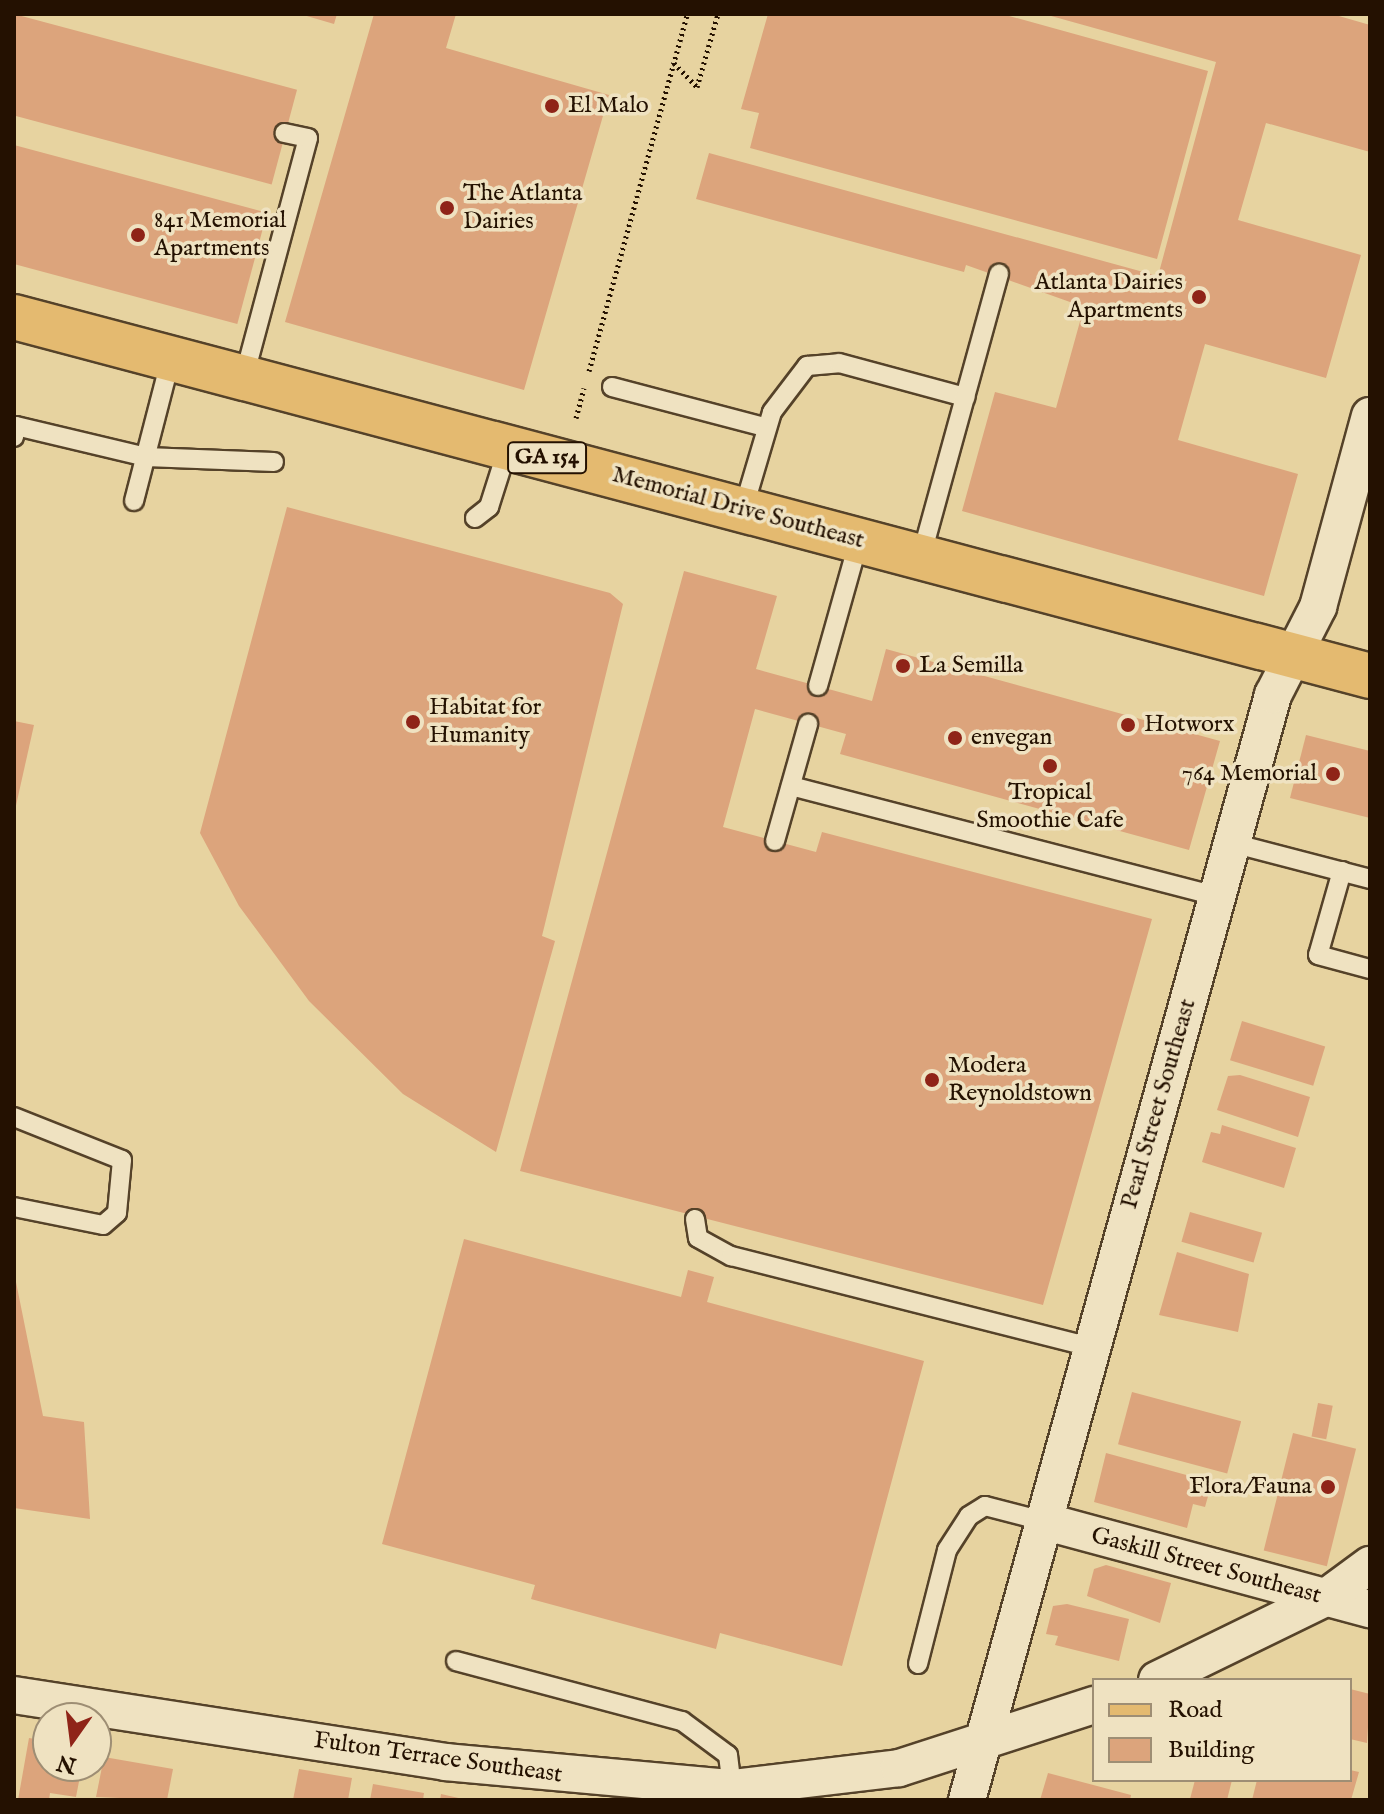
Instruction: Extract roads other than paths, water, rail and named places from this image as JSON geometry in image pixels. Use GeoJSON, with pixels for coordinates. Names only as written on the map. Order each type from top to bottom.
{"type":"FeatureCollection","features":[{"type":"Feature","properties":{"kind":"main road","name":"Memorial Drive Southeast"},"geometry":{"type":"LineString","coordinates":[[14,317],[1370,676]]}},
{"type":"Feature","properties":{"kind":"street","name":"Pearl Street Southeast"},"geometry":{"type":"LineString","coordinates":[[967,1800],[1273,695],[1318,607],[1370,416]]}},
{"type":"Feature","properties":{"kind":"street","name":"Gaskill Street Southeast"},"geometry":{"type":"LineString","coordinates":[[1043,1521],[1370,1609]]}},
{"type":"Feature","properties":{"kind":"street"},"geometry":{"type":"LineString","coordinates":[[1161,1678],[1325,1598],[1370,1565]]}},
{"type":"Feature","properties":{"kind":"street","name":"Fulton Terrace Southeast"},"geometry":{"type":"LineString","coordinates":[[14,1695],[445,1762],[732,1788],[830,1780],[982,1744],[1092,1706]]}},
{"type":"Feature","properties":{"kind":"lane"},"geometry":{"type":"LineString","coordinates":[[244,377],[308,138],[285,133]]}},
{"type":"Feature","properties":{"kind":"lane"},"geometry":{"type":"LineString","coordinates":[[921,557],[999,274]]}},
{"type":"Feature","properties":{"kind":"lane"},"geometry":{"type":"LineString","coordinates":[[134,501],[171,358]]}},
{"type":"Feature","properties":{"kind":"lane"},"geometry":{"type":"LineString","coordinates":[[743,510],[765,427],[807,366],[839,363],[965,397]]}},
{"type":"Feature","properties":{"kind":"lane"},"geometry":{"type":"LineString","coordinates":[[612,387],[765,427]]}},
{"type":"Feature","properties":{"kind":"lane"},"geometry":{"type":"LineString","coordinates":[[15,430],[146,457],[274,462]]}},
{"type":"Feature","properties":{"kind":"lane"},"geometry":{"type":"LineString","coordinates":[[475,518],[489,507],[508,447]]}},
{"type":"Feature","properties":{"kind":"lane"},"geometry":{"type":"LineString","coordinates":[[818,686],[859,540]]}},
{"type":"Feature","properties":{"kind":"lane"},"geometry":{"type":"LineString","coordinates":[[775,841],[808,724]]}},
{"type":"Feature","properties":{"kind":"lane"},"geometry":{"type":"LineString","coordinates":[[791,786],[1217,896]]}},
{"type":"Feature","properties":{"kind":"lane"},"geometry":{"type":"LineString","coordinates":[[1232,843],[1370,879]]}},
{"type":"Feature","properties":{"kind":"lane"},"geometry":{"type":"LineString","coordinates":[[1342,871],[1318,955],[1370,969]]}},
{"type":"Feature","properties":{"kind":"lane"},"geometry":{"type":"LineString","coordinates":[[14,1207],[103,1225],[117,1213],[122,1184],[122,1160],[15,1122]]}},
{"type":"Feature","properties":{"kind":"lane"},"geometry":{"type":"LineString","coordinates":[[695,1219],[698,1238],[731,1256],[1091,1347]]}},
{"type":"Feature","properties":{"kind":"lane"},"geometry":{"type":"LineString","coordinates":[[918,1664],[947,1550],[969,1516],[985,1506],[1043,1521]]}},
{"type":"Feature","properties":{"kind":"lane"},"geometry":{"type":"LineString","coordinates":[[456,1661],[682,1721],[728,1755],[732,1788]]}},
{"type":"Feature","properties":{"kind":"place","name":"El Malo"},"geometry":{"type":"Point","coordinates":[552,106]}},
{"type":"Feature","properties":{"kind":"place","name":"The Atlanta Dairies"},"geometry":{"type":"Point","coordinates":[447,208]}},
{"type":"Feature","properties":{"kind":"place","name":"841 Memorial Apartments"},"geometry":{"type":"Point","coordinates":[138,235]}},
{"type":"Feature","properties":{"kind":"place","name":"Atlanta Dairies Apartments"},"geometry":{"type":"Point","coordinates":[1199,297]}},
{"type":"Feature","properties":{"kind":"place","name":"La Semilla"},"geometry":{"type":"Point","coordinates":[903,666]}},
{"type":"Feature","properties":{"kind":"place","name":"Habitat for Humanity"},"geometry":{"type":"Point","coordinates":[413,722]}},
{"type":"Feature","properties":{"kind":"place","name":"Hotworx"},"geometry":{"type":"Point","coordinates":[1128,725]}},
{"type":"Feature","properties":{"kind":"place","name":"envegan"},"geometry":{"type":"Point","coordinates":[955,738]}},
{"type":"Feature","properties":{"kind":"place","name":"Tropical Smoothie Cafe"},"geometry":{"type":"Point","coordinates":[1050,766]}},
{"type":"Feature","properties":{"kind":"place","name":"764 Memorial"},"geometry":{"type":"Point","coordinates":[1333,774]}},
{"type":"Feature","properties":{"kind":"place","name":"Modera Reynoldstown"},"geometry":{"type":"Point","coordinates":[932,1080]}},
{"type":"Feature","properties":{"kind":"place","name":"Flora/Fauna"},"geometry":{"type":"Point","coordinates":[1328,1487]}}]}
